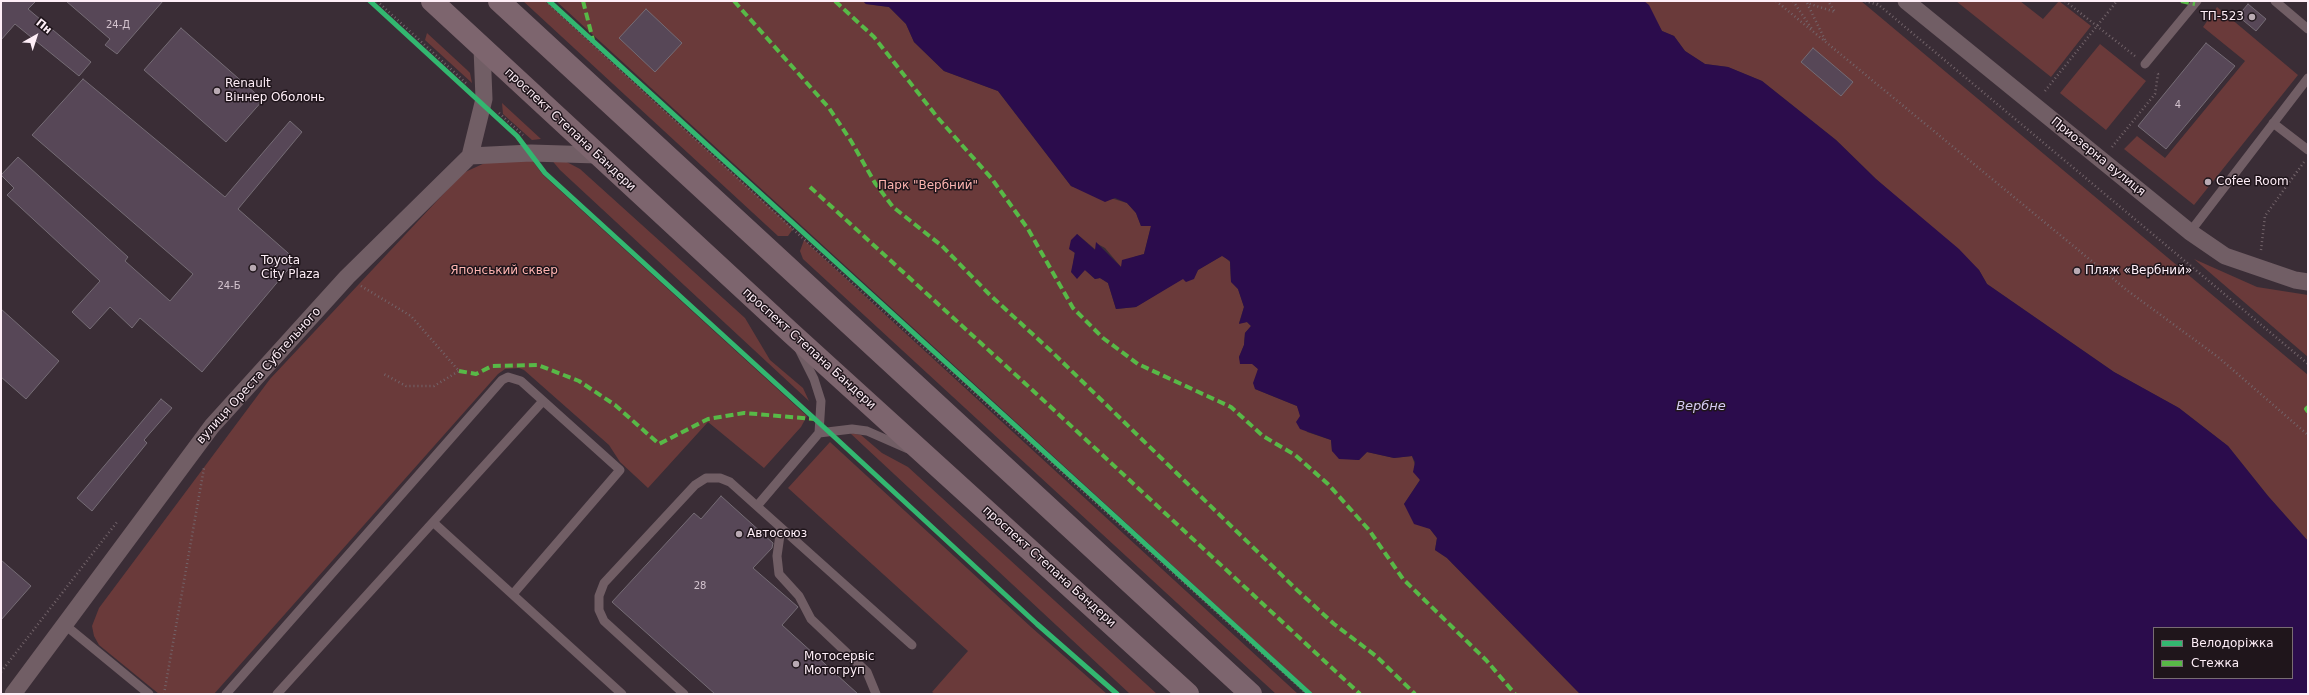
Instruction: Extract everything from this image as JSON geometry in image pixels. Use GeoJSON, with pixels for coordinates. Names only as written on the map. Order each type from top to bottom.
{"type":"FeatureCollection","features":[{"type":"Feature","properties":{"kind":"main road","name":"проспект Степана Бандери"},"geometry":{"type":"LineString","coordinates":[[432,1],[791,333],[1188,694]]}},
{"type":"Feature","properties":{"kind":"main road"},"geometry":{"type":"LineString","coordinates":[[499,1],[1251,694]]}},
{"type":"Feature","properties":{"kind":"street","name":"Приозерна вулиця"},"geometry":{"type":"LineString","coordinates":[[1906,1],[2190,232],[2225,256],[2295,280],[2308,282]]}},
{"type":"Feature","properties":{"kind":"street"},"geometry":{"type":"LineString","coordinates":[[482,48],[483,105],[470,156],[531,153],[597,155]]}},
{"type":"Feature","properties":{"kind":"street","name":"вулиця Ореста Субтельного"},"geometry":{"type":"LineString","coordinates":[[14,694],[86,594],[212,426],[347,277],[470,156]]}},
{"type":"Feature","properties":{"kind":"lane"},"geometry":{"type":"LineString","coordinates":[[2145,64],[2197,1]]}},
{"type":"Feature","properties":{"kind":"lane"},"geometry":{"type":"LineString","coordinates":[[2275,1],[2308,29]]}},
{"type":"Feature","properties":{"kind":"lane"},"geometry":{"type":"LineString","coordinates":[[2190,232],[2308,78]]}},
{"type":"Feature","properties":{"kind":"lane"},"geometry":{"type":"LineString","coordinates":[[2273,123],[2308,150]]}},
{"type":"Feature","properties":{"kind":"lane"},"geometry":{"type":"LineString","coordinates":[[756,506],[819,433],[821,402],[814,379],[791,333]]}},
{"type":"Feature","properties":{"kind":"lane"},"geometry":{"type":"LineString","coordinates":[[226,694],[502,380],[508,377],[521,381],[620,470],[514,594]]}},
{"type":"Feature","properties":{"kind":"lane"},"geometry":{"type":"LineString","coordinates":[[277,694],[434,523],[543,401]]}},
{"type":"Feature","properties":{"kind":"lane"},"geometry":{"type":"LineString","coordinates":[[819,433],[852,429],[867,431],[928,458]]}},
{"type":"Feature","properties":{"kind":"lane"},"geometry":{"type":"LineString","coordinates":[[684,694],[604,621],[599,610],[599,596],[604,583],[695,486],[706,478],[720,478],[730,482],[912,646]]}},
{"type":"Feature","properties":{"kind":"lane"},"geometry":{"type":"LineString","coordinates":[[434,523],[514,594],[622,694]]}},
{"type":"Feature","properties":{"kind":"lane"},"geometry":{"type":"LineString","coordinates":[[781,528],[777,556],[779,574],[799,596],[811,619],[867,672],[876,694]]}},
{"type":"Feature","properties":{"kind":"lane"},"geometry":{"type":"LineString","coordinates":[[65,625],[149,694]]}},
{"type":"Feature","properties":{"kind":"path"},"geometry":{"type":"LineString","coordinates":[[370,1],[517,136],[531,153]]}},
{"type":"Feature","properties":{"kind":"path"},"geometry":{"type":"LineString","coordinates":[[546,1],[802,237],[1308,694]]}},
{"type":"Feature","properties":{"kind":"path"},"geometry":{"type":"LineString","coordinates":[[549,1],[1308,694]]}},
{"type":"Feature","properties":{"kind":"path"},"geometry":{"type":"LineString","coordinates":[[1776,1],[2128,291],[2218,357],[2308,435]]}},
{"type":"Feature","properties":{"kind":"path"},"geometry":{"type":"LineString","coordinates":[[1793,1],[1814,32]]}},
{"type":"Feature","properties":{"kind":"path"},"geometry":{"type":"LineString","coordinates":[[1826,42],[1807,3],[1835,12],[1828,1]]}},
{"type":"Feature","properties":{"kind":"path"},"geometry":{"type":"LineString","coordinates":[[1866,1],[1880,6]]}},
{"type":"Feature","properties":{"kind":"path"},"geometry":{"type":"LineString","coordinates":[[1874,1],[2308,364]]}},
{"type":"Feature","properties":{"kind":"path"},"geometry":{"type":"LineString","coordinates":[[2065,1],[2158,74],[2155,94],[2109,151]]}},
{"type":"Feature","properties":{"kind":"path"},"geometry":{"type":"LineString","coordinates":[[2042,96],[2117,1]]}},
{"type":"Feature","properties":{"kind":"path"},"geometry":{"type":"LineString","coordinates":[[2260,253],[2265,216],[2308,157]]}},
{"type":"Feature","properties":{"kind":"path"},"geometry":{"type":"LineString","coordinates":[[347,277],[411,316],[459,371],[434,386],[406,386],[382,373]]}},
{"type":"Feature","properties":{"kind":"path"},"geometry":{"type":"LineString","coordinates":[[164,694],[205,464]]}},
{"type":"Feature","properties":{"kind":"green space"},"geometry":{"type":"Polygon","coordinates":[[[523,1],[545,1],[793,229],[788,236],[778,236],[523,1]]]}},
{"type":"Feature","properties":{"kind":"green space","name":"Парк \"Вербний\""},"geometry":{"type":"Polygon","coordinates":[[[556,1],[863,1],[866,4],[889,7],[906,24],[914,42],[944,71],[998,91],[1071,186],[1127,203],[1136,213],[1141,226],[1151,226],[1144,254],[1134,257],[1121,267],[1105,248],[1096,243],[1096,250],[1077,234],[1072,272],[1085,270],[1095,279],[1100,278],[1108,283],[1116,309],[1136,307],[1183,278],[1193,279],[1198,270],[1223,255],[1230,262],[1231,281],[1238,289],[1244,307],[1239,323],[1247,322],[1251,326],[1245,333],[1244,345],[1239,357],[1241,364],[1253,364],[1258,369],[1255,389],[1297,406],[1307,432],[1331,440],[1332,451],[1350,459],[1359,460],[1367,452],[1394,458],[1412,456],[1420,480],[1404,504],[1430,529],[1437,538],[1435,550],[1447,558],[1580,694],[1313,694],[556,1]]]}},
{"type":"Feature","properties":{"kind":"green space"},"geometry":{"type":"Polygon","coordinates":[[[1644,1],[1861,1],[2308,375],[2308,541],[2268,496],[2228,446],[2179,408],[2114,372],[1987,284],[1979,270],[1876,179],[1836,140],[1762,81],[1728,67],[1705,64],[1685,51],[1674,36],[1662,31],[1644,1]]]}},
{"type":"Feature","properties":{"kind":"green space"},"geometry":{"type":"Polygon","coordinates":[[[1956,1],[2020,1],[2043,19],[2059,1],[2091,26],[2051,77],[1956,1]]]}},
{"type":"Feature","properties":{"kind":"green space"},"geometry":{"type":"Polygon","coordinates":[[[2217,7],[2298,75],[2194,205],[2124,149],[2137,136],[2165,158],[2245,61],[2203,27],[2217,7]]]}},
{"type":"Feature","properties":{"kind":"green space"},"geometry":{"type":"Polygon","coordinates":[[[427,33],[470,73],[472,83],[425,40],[427,33]]]}},
{"type":"Feature","properties":{"kind":"green space"},"geometry":{"type":"Polygon","coordinates":[[[2100,44],[2146,81],[2106,130],[2060,93],[2100,44]]]}},
{"type":"Feature","properties":{"kind":"green space"},"geometry":{"type":"Polygon","coordinates":[[[502,103],[541,139],[532,140],[503,114],[502,103]]]}},
{"type":"Feature","properties":{"kind":"green space"},"geometry":{"type":"Polygon","coordinates":[[[550,158],[561,159],[580,169],[745,318],[770,360],[803,388],[809,401],[560,170],[550,158]]]}},
{"type":"Feature","properties":{"kind":"green space","name":"Японський сквер"},"geometry":{"type":"Polygon","coordinates":[[[532,160],[543,175],[807,416],[801,427],[764,468],[708,422],[648,488],[620,462],[609,445],[524,370],[519,368],[505,369],[498,374],[214,694],[159,694],[99,645],[94,636],[92,626],[99,608],[270,379],[463,173],[487,162],[532,160]]]}},
{"type":"Feature","properties":{"kind":"green space"},"geometry":{"type":"Polygon","coordinates":[[[804,240],[1298,694],[1276,694],[803,259],[800,251],[804,240]]]}},
{"type":"Feature","properties":{"kind":"green space"},"geometry":{"type":"Polygon","coordinates":[[[2194,259],[2257,287],[2308,295],[2308,357],[2194,259]]]}},
{"type":"Feature","properties":{"kind":"green space"},"geometry":{"type":"Polygon","coordinates":[[[850,433],[861,435],[882,453],[908,467],[1157,694],[1130,694],[850,433]]]}},
{"type":"Feature","properties":{"kind":"green space"},"geometry":{"type":"Polygon","coordinates":[[[830,442],[1031,627],[1107,694],[935,694],[932,692],[968,651],[788,488],[830,442]]]}},
{"type":"Feature","properties":{"kind":"water","name":"Вербне"},"geometry":{"type":"Polygon","coordinates":[[[863,1],[1644,1],[1649,5],[1662,31],[1674,36],[1685,51],[1705,64],[1728,67],[1762,81],[1836,140],[1876,179],[1959,249],[1979,270],[1987,284],[2114,372],[2179,408],[2228,446],[2268,496],[2308,541],[2308,694],[1580,694],[1447,558],[1435,550],[1437,538],[1430,529],[1414,524],[1404,504],[1420,480],[1413,472],[1415,462],[1412,456],[1394,458],[1367,452],[1359,460],[1339,459],[1332,451],[1331,440],[1300,429],[1296,422],[1300,416],[1297,406],[1255,389],[1253,383],[1258,369],[1252,364],[1240,364],[1239,357],[1244,345],[1245,333],[1251,326],[1247,322],[1239,324],[1244,307],[1238,289],[1231,282],[1230,261],[1222,256],[1198,270],[1194,279],[1186,282],[1183,279],[1136,307],[1116,309],[1108,283],[1100,278],[1095,279],[1085,270],[1077,279],[1071,272],[1075,253],[1069,249],[1071,240],[1077,234],[1095,250],[1096,242],[1121,267],[1122,260],[1144,254],[1151,226],[1141,226],[1136,213],[1127,203],[1115,198],[1105,202],[1071,186],[998,91],[944,71],[914,42],[906,24],[889,7],[866,4],[863,1]]]}},
{"type":"Feature","properties":{"kind":"building"},"geometry":{"type":"Polygon","coordinates":[[[1,1],[36,1],[28,9],[91,62],[79,76],[15,24],[1,40],[1,1]]]}},
{"type":"Feature","properties":{"kind":"building"},"geometry":{"type":"Polygon","coordinates":[[[66,1],[163,1],[117,54],[105,45],[110,39],[66,1]]]}},
{"type":"Feature","properties":{"kind":"building","name":"ТП-523"},"geometry":{"type":"Polygon","coordinates":[[[2248,4],[2266,19],[2256,31],[2238,16],[2248,4]]]}},
{"type":"Feature","properties":{"kind":"building"},"geometry":{"type":"Polygon","coordinates":[[[646,9],[682,43],[655,72],[619,38],[646,9]]]}},
{"type":"Feature","properties":{"kind":"building"},"geometry":{"type":"Polygon","coordinates":[[[181,28],[263,100],[226,142],[144,70],[181,28]]]}},
{"type":"Feature","properties":{"kind":"building"},"geometry":{"type":"Polygon","coordinates":[[[2206,43],[2235,66],[2166,149],[2138,126],[2206,43]]]}},
{"type":"Feature","properties":{"kind":"building"},"geometry":{"type":"Polygon","coordinates":[[[1813,48],[1853,82],[1841,96],[1801,62],[1813,48]]]}},
{"type":"Feature","properties":{"kind":"building"},"geometry":{"type":"Polygon","coordinates":[[[83,79],[225,197],[290,121],[302,132],[238,209],[296,260],[202,372],[140,318],[132,328],[110,307],[90,329],[72,312],[100,281],[7,195],[14,188],[1,175],[18,157],[128,257],[125,261],[170,301],[193,274],[32,135],[83,79]]]}},
{"type":"Feature","properties":{"kind":"building"},"geometry":{"type":"Polygon","coordinates":[[[1,309],[59,361],[26,399],[1,377],[1,309]]]}},
{"type":"Feature","properties":{"kind":"building"},"geometry":{"type":"Polygon","coordinates":[[[161,399],[172,408],[144,440],[147,443],[92,511],[77,498],[161,399]]]}},
{"type":"Feature","properties":{"kind":"building"},"geometry":{"type":"Polygon","coordinates":[[[721,496],[773,543],[772,548],[753,568],[798,607],[782,625],[858,694],[715,694],[612,602],[694,513],[701,519],[721,496]]]}},
{"type":"Feature","properties":{"kind":"building"},"geometry":{"type":"Polygon","coordinates":[[[1,560],[31,586],[1,620],[1,560]]]}},
{"type":"Feature","properties":{"kind":"marked path"},"geometry":{"type":"LineString","coordinates":[[583,1],[593,40]]}},
{"type":"Feature","properties":{"kind":"marked path"},"geometry":{"type":"LineString","coordinates":[[734,1],[829,108],[851,141],[875,183],[893,207],[942,246],[990,295],[1051,351],[1297,590],[1334,624],[1376,656],[1415,694]]}},
{"type":"Feature","properties":{"kind":"marked path"},"geometry":{"type":"LineString","coordinates":[[835,1],[874,37],[938,118],[992,179],[1028,229],[1073,308],[1103,338],[1138,364],[1231,407],[1263,436],[1295,455],[1328,484],[1369,530],[1403,579],[1486,660],[1515,694]]}},
{"type":"Feature","properties":{"kind":"marked path"},"geometry":{"type":"LineString","coordinates":[[2181,1],[2195,4]]}},
{"type":"Feature","properties":{"kind":"marked path"},"geometry":{"type":"LineString","coordinates":[[810,187],[1041,398],[1360,694]]}},
{"type":"Feature","properties":{"kind":"marked path"},"geometry":{"type":"LineString","coordinates":[[459,371],[476,374],[492,366],[538,365],[579,381],[615,405],[659,444],[708,419],[744,413],[815,419]]}},
{"type":"Feature","properties":{"kind":"marked path"},"geometry":{"type":"LineString","coordinates":[[2308,407],[2306,409],[2308,412]]}},
{"type":"Feature","properties":{"kind":"cycle path"},"geometry":{"type":"LineString","coordinates":[[370,1],[517,136],[545,173],[1037,624],[1117,694]]}},
{"type":"Feature","properties":{"kind":"cycle path"},"geometry":{"type":"LineString","coordinates":[[549,1],[1310,694]]}},
{"type":"Feature","properties":{"kind":"place","name":"ТП-523"},"geometry":{"type":"Point","coordinates":[2252,17]}},
{"type":"Feature","properties":{"kind":"place","name":"Renault Віннер Оболонь"},"geometry":{"type":"Point","coordinates":[217,91]}},
{"type":"Feature","properties":{"kind":"place","name":"Cofee Room"},"geometry":{"type":"Point","coordinates":[2208,182]}},
{"type":"Feature","properties":{"kind":"place","name":"Toyota City Plaza"},"geometry":{"type":"Point","coordinates":[253,268]}},
{"type":"Feature","properties":{"kind":"place","name":"Пляж «Вербний»"},"geometry":{"type":"Point","coordinates":[2077,271]}},
{"type":"Feature","properties":{"kind":"place","name":"Автосоюз"},"geometry":{"type":"Point","coordinates":[739,534]}},
{"type":"Feature","properties":{"kind":"place","name":"Мотосервіс Мотогруп"},"geometry":{"type":"Point","coordinates":[796,664]}}]}
